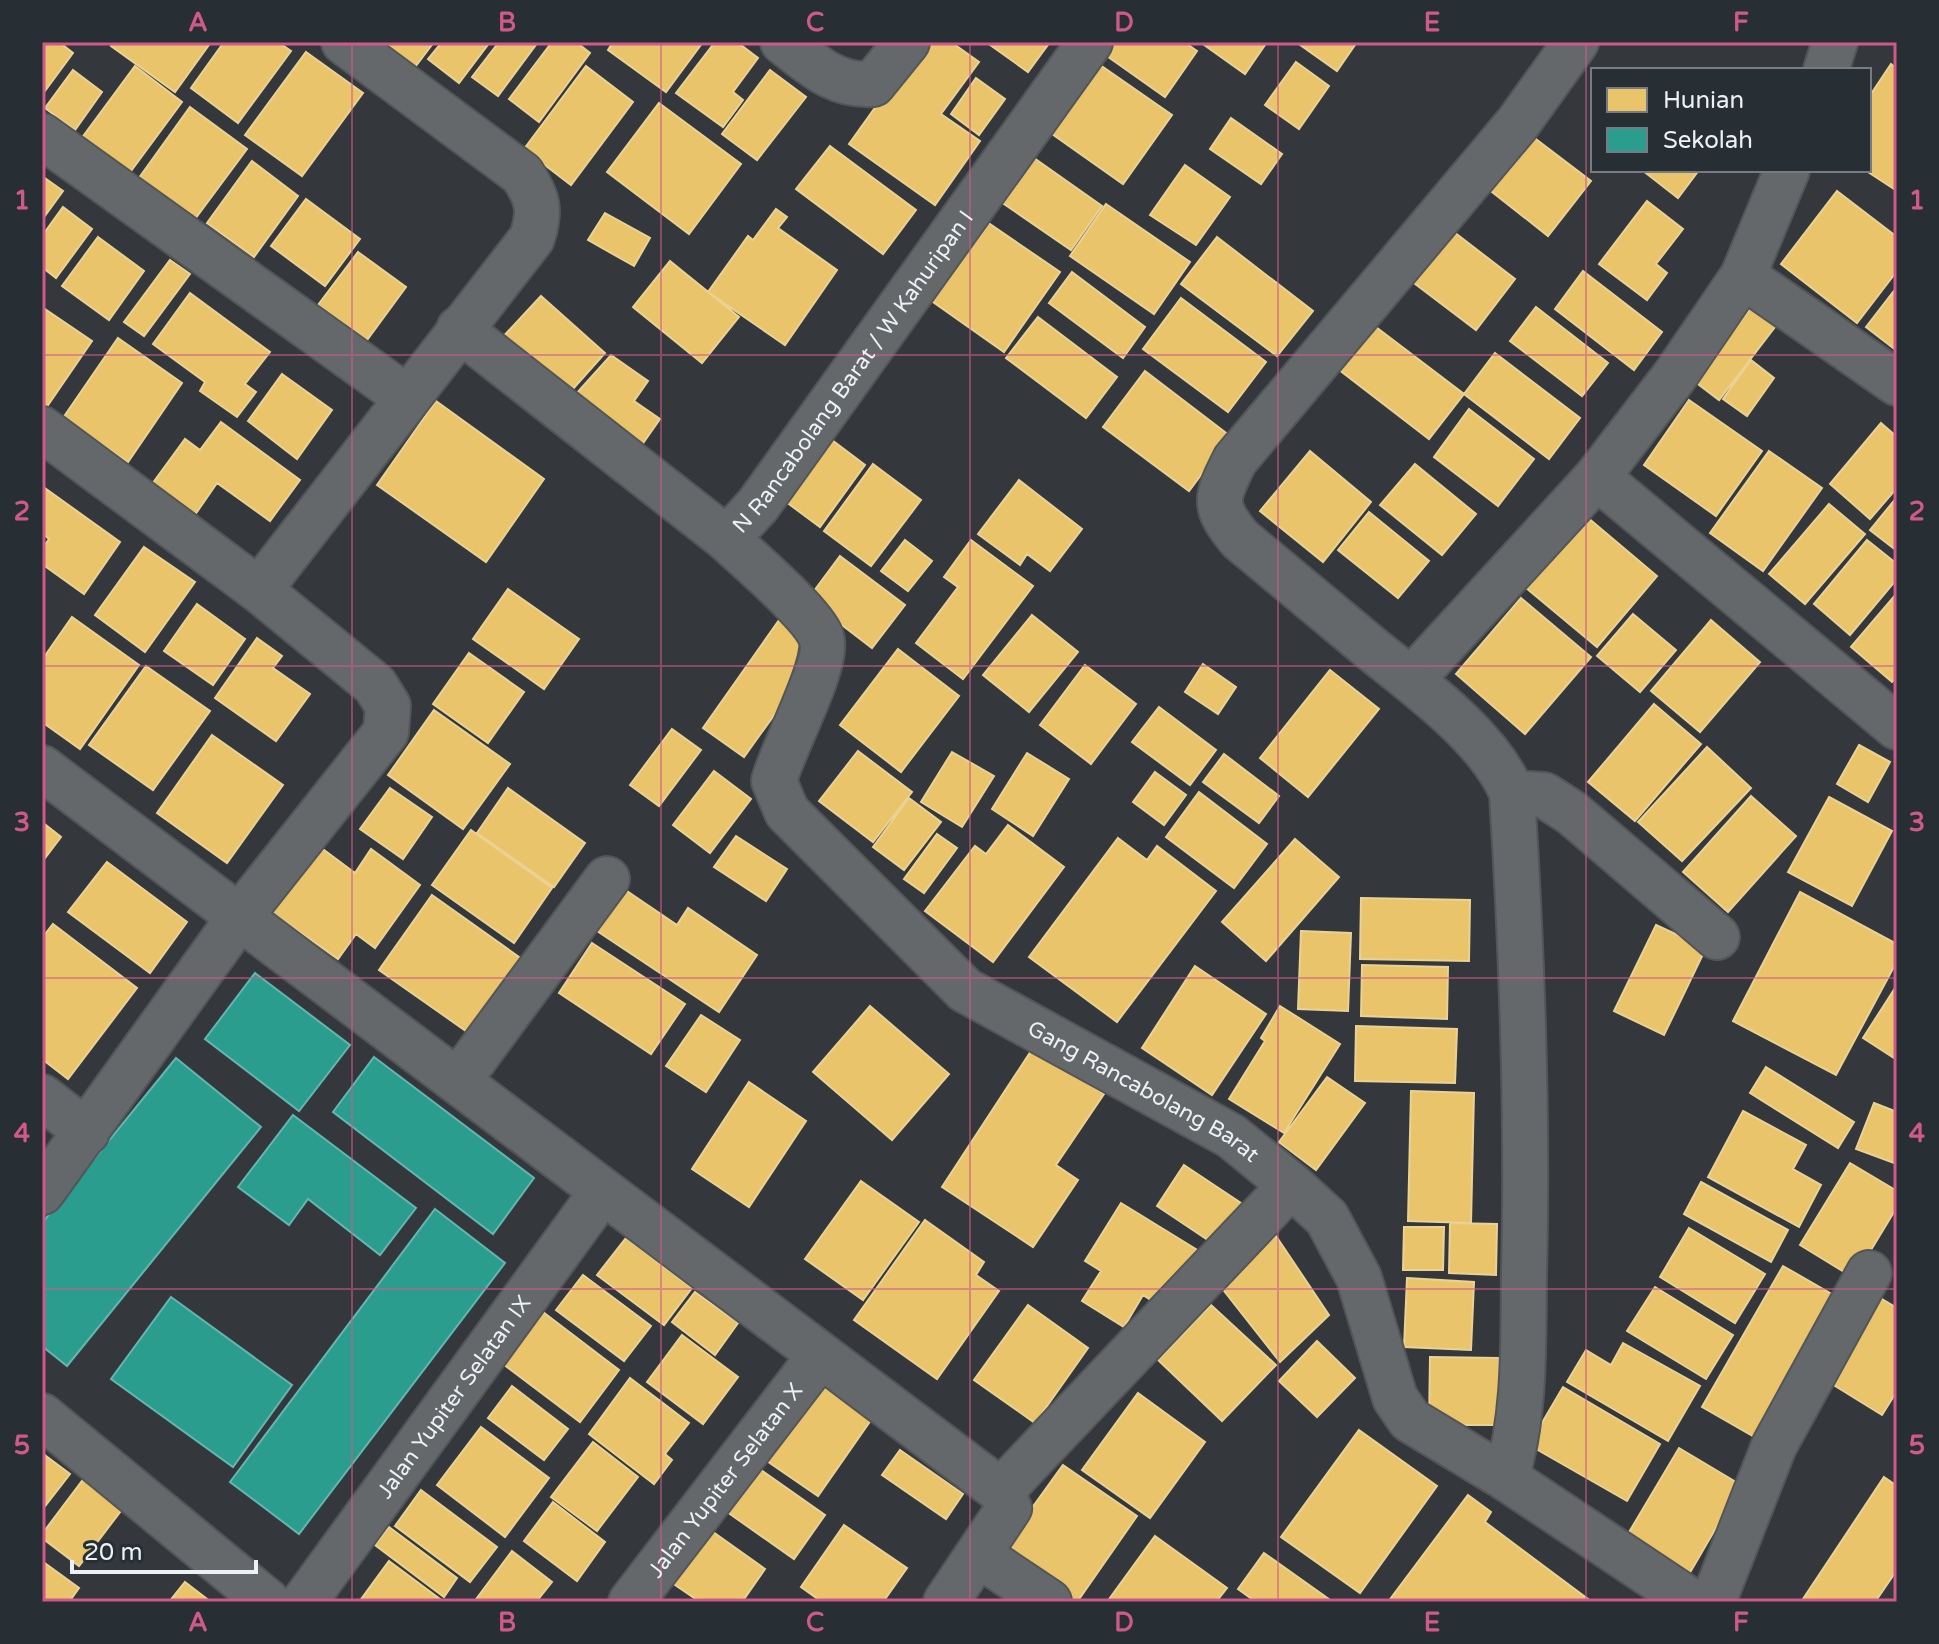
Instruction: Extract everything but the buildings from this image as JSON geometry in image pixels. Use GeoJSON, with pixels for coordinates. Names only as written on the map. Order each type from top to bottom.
{"type":"FeatureCollection","features":[{"type":"Feature","properties":{"kind":"street"},"geometry":{"type":"LineString","coordinates":[[259,590],[532,238],[539,215],[537,196],[522,174],[344,42]]}},
{"type":"Feature","properties":{"kind":"street"},"geometry":{"type":"LineString","coordinates":[[783,42],[828,77],[853,86],[873,84],[907,42]]}},
{"type":"Feature","properties":{"kind":"street","name":"N Rancabolang Barat / W Kahuripan I"},"geometry":{"type":"LineString","coordinates":[[459,329],[727,539],[758,505],[1090,42]]}},
{"type":"Feature","properties":{"kind":"street"},"geometry":{"type":"LineString","coordinates":[[1506,1478],[1512,1457],[1522,1371],[1528,1124],[1512,793],[1504,773],[1486,750],[1411,680],[1240,539],[1222,516],[1218,495],[1235,460],[1518,123],[1576,42]]}},
{"type":"Feature","properties":{"kind":"street"},"geometry":{"type":"LineString","coordinates":[[1827,68],[1835,42]]}},
{"type":"Feature","properties":{"kind":"street"},"geometry":{"type":"LineString","coordinates":[[42,136],[406,397]]}},
{"type":"Feature","properties":{"kind":"street"},"geometry":{"type":"LineString","coordinates":[[1411,680],[1597,477],[1674,377],[1743,276],[1786,172]]}},
{"type":"Feature","properties":{"kind":"street"},"geometry":{"type":"LineString","coordinates":[[1743,276],[1897,383]]}},
{"type":"Feature","properties":{"kind":"street"},"geometry":{"type":"LineString","coordinates":[[42,429],[259,590],[375,685],[388,706],[386,732],[241,915],[42,1192]]}},
{"type":"Feature","properties":{"kind":"street"},"geometry":{"type":"LineString","coordinates":[[1597,477],[1897,727]]}},
{"type":"Feature","properties":{"kind":"street","name":"Gang Rancabolang Barat"},"geometry":{"type":"LineString","coordinates":[[727,539],[807,618],[822,637],[823,659],[774,781],[787,812],[944,973],[965,990],[1231,1136],[1291,1185],[1327,1218],[1359,1278],[1395,1398],[1410,1420],[1506,1478],[1692,1602]]}},
{"type":"Feature","properties":{"kind":"street"},"geometry":{"type":"LineString","coordinates":[[42,768],[241,915],[819,1357],[1001,1491],[1009,1508],[946,1602]]}},
{"type":"Feature","properties":{"kind":"street"},"geometry":{"type":"LineString","coordinates":[[1512,793],[1544,795],[1572,813],[1717,937]]}},
{"type":"Feature","properties":{"kind":"street"},"geometry":{"type":"LineString","coordinates":[[458,1081],[607,879]]}},
{"type":"Feature","properties":{"kind":"street"},"geometry":{"type":"LineString","coordinates":[[42,1097],[87,1132]]}},
{"type":"Feature","properties":{"kind":"street"},"geometry":{"type":"LineString","coordinates":[[1001,1491],[1291,1185]]}},
{"type":"Feature","properties":{"kind":"street","name":"Jalan Yupiter Selatan IX"},"geometry":{"type":"LineString","coordinates":[[304,1602],[602,1192]]}},
{"type":"Feature","properties":{"kind":"street"},"geometry":{"type":"LineString","coordinates":[[1713,1602],[1774,1446],[1869,1273]]}},
{"type":"Feature","properties":{"kind":"street","name":"Jalan Yupiter Selatan X"},"geometry":{"type":"LineString","coordinates":[[631,1602],[819,1357]]}},
{"type":"Feature","properties":{"kind":"street"},"geometry":{"type":"LineString","coordinates":[[42,1416],[268,1602]]}},
{"type":"Feature","properties":{"kind":"street"},"geometry":{"type":"LineString","coordinates":[[979,1555],[1049,1602]]}}]}
